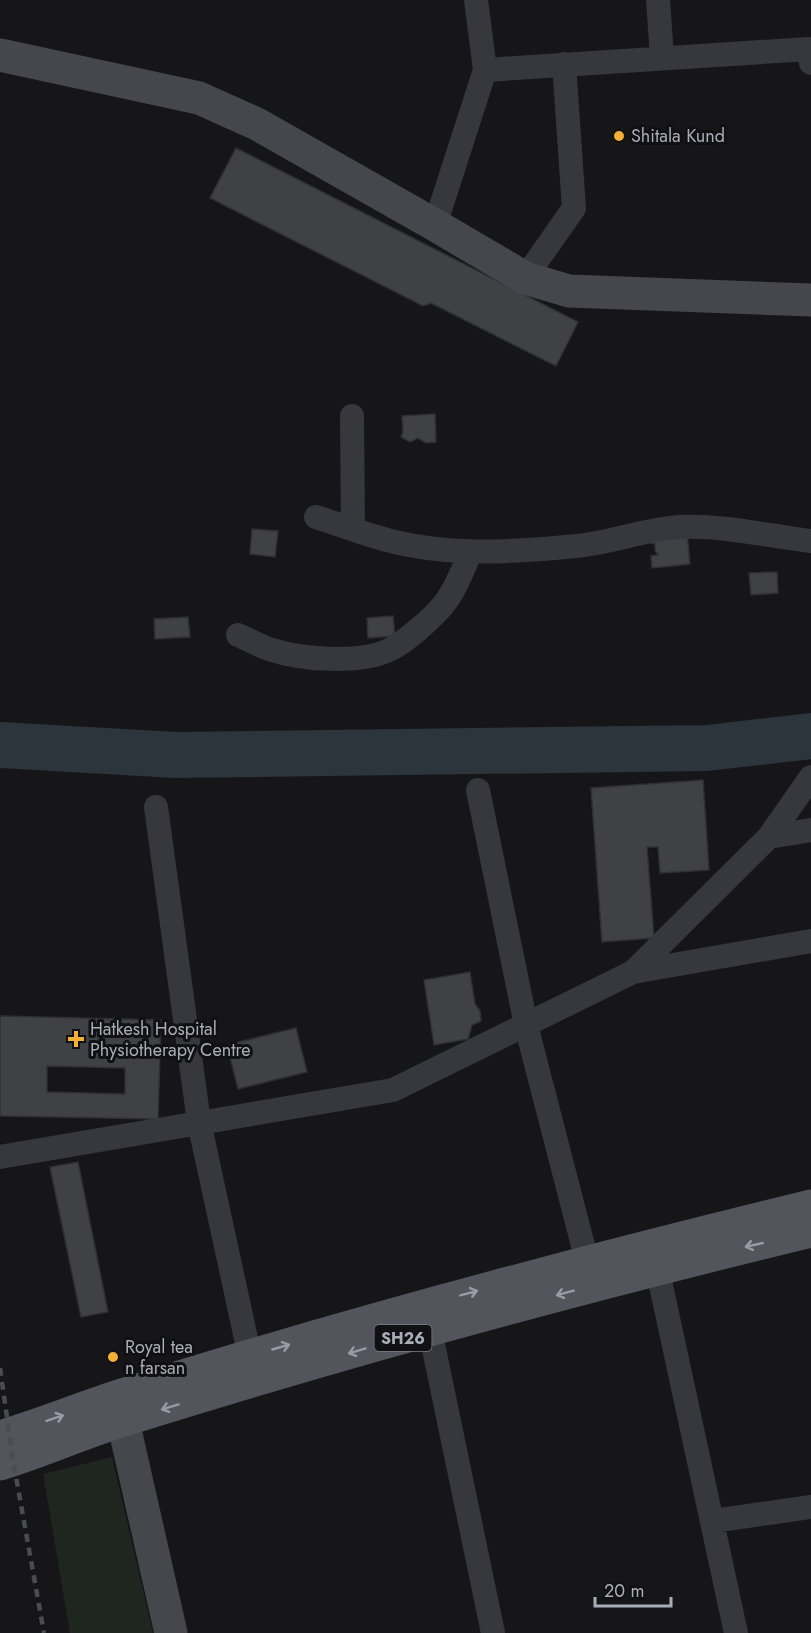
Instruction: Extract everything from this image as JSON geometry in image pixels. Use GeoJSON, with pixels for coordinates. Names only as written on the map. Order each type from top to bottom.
{"type":"FeatureCollection","features":[{"type":"Feature","properties":{"kind":"main road"},"geometry":{"type":"LineString","coordinates":[[0,55],[199,98],[257,124],[525,278],[569,291],[811,300]]}},
{"type":"Feature","properties":{"kind":"main road","name":"SH26"},"geometry":{"type":"LineString","coordinates":[[0,1437],[430,1330],[811,1206]]}},
{"type":"Feature","properties":{"kind":"main road","name":"SH26"},"geometry":{"type":"LineString","coordinates":[[0,1464],[119,1409],[250,1357],[424,1305],[587,1261],[655,1256],[811,1231]]}},
{"type":"Feature","properties":{"kind":"main road"},"geometry":{"type":"LineString","coordinates":[[119,1409],[171,1633]]}},
{"type":"Feature","properties":{"kind":"street"},"geometry":{"type":"LineString","coordinates":[[435,225],[485,69],[476,0]]}},
{"type":"Feature","properties":{"kind":"street"},"geometry":{"type":"LineString","coordinates":[[658,0],[662,58]]}},
{"type":"Feature","properties":{"kind":"street"},"geometry":{"type":"LineString","coordinates":[[485,69],[808,49],[811,63]]}},
{"type":"Feature","properties":{"kind":"street"},"geometry":{"type":"LineString","coordinates":[[525,278],[574,208],[564,64]]}},
{"type":"Feature","properties":{"kind":"street"},"geometry":{"type":"LineString","coordinates":[[352,416],[353,529]]}},
{"type":"Feature","properties":{"kind":"street"},"geometry":{"type":"LineString","coordinates":[[316,517],[393,542],[444,550],[471,551],[576,546],[605,542],[658,529],[681,527],[708,528],[811,541]]}},
{"type":"Feature","properties":{"kind":"street"},"geometry":{"type":"LineString","coordinates":[[238,635],[272,650],[292,654],[352,658],[379,654],[393,648],[444,605],[471,551]]}},
{"type":"Feature","properties":{"kind":"street"},"geometry":{"type":"LineString","coordinates":[[633,972],[770,837],[811,777]]}},
{"type":"Feature","properties":{"kind":"street"},"geometry":{"type":"LineString","coordinates":[[478,790],[526,1024],[587,1261]]}},
{"type":"Feature","properties":{"kind":"street"},"geometry":{"type":"LineString","coordinates":[[156,807],[199,1122],[250,1357]]}},
{"type":"Feature","properties":{"kind":"street"},"geometry":{"type":"LineString","coordinates":[[770,837],[811,830]]}},
{"type":"Feature","properties":{"kind":"street"},"geometry":{"type":"LineString","coordinates":[[0,1157],[393,1090],[633,972],[811,941]]}},
{"type":"Feature","properties":{"kind":"street"},"geometry":{"type":"LineString","coordinates":[[655,1256],[736,1633]]}},
{"type":"Feature","properties":{"kind":"street"},"geometry":{"type":"LineString","coordinates":[[430,1330],[494,1633]]}},
{"type":"Feature","properties":{"kind":"street"},"geometry":{"type":"LineString","coordinates":[[713,1521],[811,1508]]}},
{"type":"Feature","properties":{"kind":"shaded area"},"geometry":{"type":"Polygon","coordinates":[[[112,1457],[153,1633],[70,1633],[43,1474],[112,1457]]]}},
{"type":"Feature","properties":{"kind":"building"},"geometry":{"type":"Polygon","coordinates":[[[236,148],[578,322],[556,366],[431,303],[423,306],[210,198],[236,148]]]}},
{"type":"Feature","properties":{"kind":"building"},"geometry":{"type":"Polygon","coordinates":[[[435,414],[436,442],[426,443],[418,438],[410,442],[401,437],[402,416],[435,414]]]}},
{"type":"Feature","properties":{"kind":"building"},"geometry":{"type":"Polygon","coordinates":[[[252,529],[278,531],[275,557],[250,554],[252,529]]]}},
{"type":"Feature","properties":{"kind":"building"},"geometry":{"type":"Polygon","coordinates":[[[687,532],[690,564],[652,568],[651,556],[658,555],[655,544],[651,543],[652,538],[687,532]]]}},
{"type":"Feature","properties":{"kind":"building"},"geometry":{"type":"Polygon","coordinates":[[[777,572],[778,593],[751,595],[749,573],[777,572]]]}},
{"type":"Feature","properties":{"kind":"building"},"geometry":{"type":"Polygon","coordinates":[[[393,616],[395,636],[368,638],[367,618],[393,616]]]}},
{"type":"Feature","properties":{"kind":"building"},"geometry":{"type":"Polygon","coordinates":[[[188,617],[190,637],[155,639],[154,619],[188,617]]]}},
{"type":"Feature","properties":{"kind":"building"},"geometry":{"type":"Polygon","coordinates":[[[703,780],[709,870],[660,873],[658,847],[647,847],[654,938],[602,942],[591,788],[703,780]]]}},
{"type":"Feature","properties":{"kind":"building"},"geometry":{"type":"Polygon","coordinates":[[[470,972],[475,1004],[480,1011],[481,1021],[472,1025],[468,1039],[434,1045],[424,980],[470,972]]]}},
{"type":"Feature","properties":{"kind":"building"},"geometry":{"type":"Polygon","coordinates":[[[0,1016],[161,1020],[158,1119],[0,1116],[0,1016]],[[47,1066],[47,1092],[125,1094],[125,1068],[47,1066]]]}},
{"type":"Feature","properties":{"kind":"building"},"geometry":{"type":"Polygon","coordinates":[[[296,1028],[307,1072],[238,1089],[227,1045],[296,1028]]]}},
{"type":"Feature","properties":{"kind":"building"},"geometry":{"type":"Polygon","coordinates":[[[78,1162],[108,1312],[81,1317],[50,1167],[78,1162]]]}},
{"type":"Feature","properties":{"kind":"waterway"},"geometry":{"type":"LineString","coordinates":[[0,745],[176,755],[707,748],[811,736]]}},
{"type":"Feature","properties":{"kind":"railway"},"geometry":{"type":"LineString","coordinates":[[0,1368],[13,1460],[44,1633]]}},
{"type":"Feature","properties":{"kind":"place","name":"Shitala Kund"},"geometry":{"type":"Point","coordinates":[619,136]}},
{"type":"Feature","properties":{"kind":"place","name":"Hatkesh Hospital Physiotherapy Centre"},"geometry":{"type":"Point","coordinates":[76,1039]}},
{"type":"Feature","properties":{"kind":"place","name":"Royal tea n farsan"},"geometry":{"type":"Point","coordinates":[113,1357]}}]}
